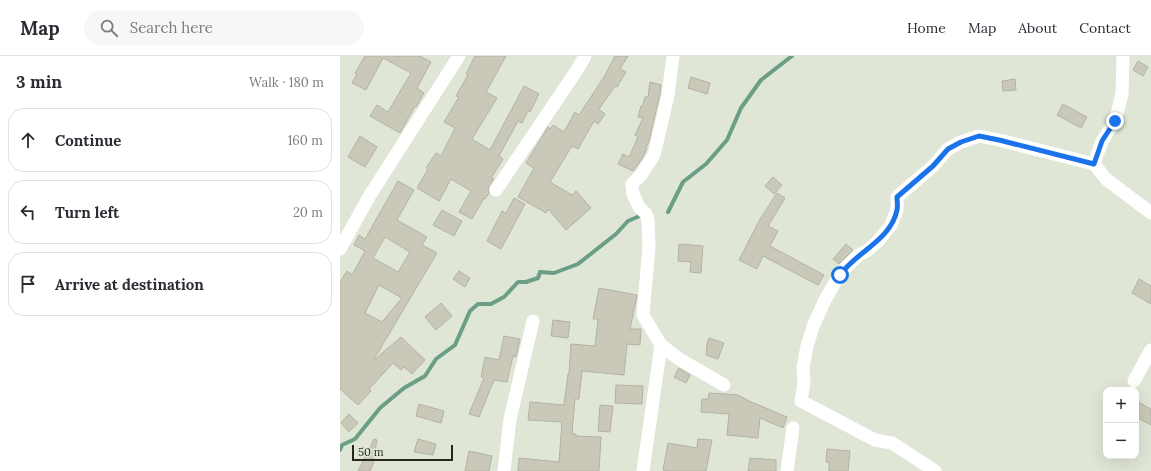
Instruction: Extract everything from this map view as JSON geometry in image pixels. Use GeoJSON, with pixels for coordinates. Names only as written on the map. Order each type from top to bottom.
{"type":"FeatureCollection","features":[{"type":"Feature","properties":{"kind":"street"},"geometry":{"type":"LineString","coordinates":[[340,249],[370,195],[459,56]]}},
{"type":"Feature","properties":{"kind":"street"},"geometry":{"type":"LineString","coordinates":[[496,190],[585,56]]}},
{"type":"Feature","properties":{"kind":"street"},"geometry":{"type":"LineString","coordinates":[[673,56],[668,94],[654,155],[641,175],[632,184],[633,194],[639,207],[646,214],[648,220],[649,247],[643,315],[661,345],[679,359],[724,385]]}},
{"type":"Feature","properties":{"kind":"street"},"geometry":{"type":"LineString","coordinates":[[1094,164],[1102,141],[1115,121],[1122,94],[1123,56]]}},
{"type":"Feature","properties":{"kind":"street"},"geometry":{"type":"LineString","coordinates":[[935,471],[892,443],[875,440],[801,401],[804,383],[803,368],[807,346],[814,324],[825,300],[846,267],[880,239],[891,225],[897,210],[897,197],[933,166],[948,149],[961,142],[979,136],[1094,164],[1106,179],[1151,213]]}},
{"type":"Feature","properties":{"kind":"street"},"geometry":{"type":"LineString","coordinates":[[504,471],[510,419],[533,321]]}},
{"type":"Feature","properties":{"kind":"street"},"geometry":{"type":"LineString","coordinates":[[643,471],[661,345]]}},
{"type":"Feature","properties":{"kind":"street"},"geometry":{"type":"LineString","coordinates":[[1134,381],[1151,350]]}},
{"type":"Feature","properties":{"kind":"street"},"geometry":{"type":"LineString","coordinates":[[787,471],[792,428]]}},
{"type":"Feature","properties":{"kind":"building"},"geometry":{"type":"Polygon","coordinates":[[[365,56],[420,56],[431,62],[417,88],[424,93],[400,133],[370,116],[377,105],[388,112],[411,73],[383,58],[366,90],[352,83],[357,74],[355,73],[365,56]]]}},
{"type":"Feature","properties":{"kind":"building"},"geometry":{"type":"Polygon","coordinates":[[[475,56],[506,56],[486,92],[497,98],[472,139],[490,150],[524,86],[539,94],[530,112],[528,111],[522,123],[518,121],[499,156],[503,159],[491,178],[494,179],[489,186],[489,193],[485,199],[484,198],[472,219],[459,212],[471,191],[451,179],[439,201],[417,188],[428,169],[426,168],[436,153],[441,156],[455,128],[444,122],[459,97],[456,96],[468,75],[466,74],[475,56]]]}},
{"type":"Feature","properties":{"kind":"building"},"geometry":{"type":"Polygon","coordinates":[[[615,56],[628,56],[620,69],[626,72],[617,87],[615,86],[599,109],[605,114],[598,124],[594,121],[578,149],[572,146],[550,182],[572,195],[576,191],[591,208],[566,230],[548,209],[546,213],[518,197],[534,168],[526,163],[548,127],[550,129],[553,125],[564,132],[575,112],[579,115],[604,77],[615,56]]]}},
{"type":"Feature","properties":{"kind":"building"},"geometry":{"type":"Polygon","coordinates":[[[1138,61],[1148,67],[1143,76],[1133,70],[1138,61]]]}},
{"type":"Feature","properties":{"kind":"building"},"geometry":{"type":"Polygon","coordinates":[[[691,77],[710,83],[707,94],[688,88],[691,77]]]}},
{"type":"Feature","properties":{"kind":"building"},"geometry":{"type":"Polygon","coordinates":[[[1015,79],[1016,90],[1003,91],[1002,81],[1015,79]]]}},
{"type":"Feature","properties":{"kind":"building"},"geometry":{"type":"Polygon","coordinates":[[[650,82],[661,85],[660,94],[647,148],[642,159],[633,171],[618,164],[623,154],[629,157],[638,137],[635,135],[643,118],[638,117],[645,97],[648,97],[650,82]]]}},
{"type":"Feature","properties":{"kind":"building"},"geometry":{"type":"Polygon","coordinates":[[[1063,104],[1087,117],[1081,128],[1057,115],[1063,104]]]}},
{"type":"Feature","properties":{"kind":"building"},"geometry":{"type":"Polygon","coordinates":[[[360,136],[377,147],[365,167],[348,157],[360,136]]]}},
{"type":"Feature","properties":{"kind":"building"},"geometry":{"type":"Polygon","coordinates":[[[773,177],[782,185],[774,194],[765,186],[773,177]]]}},
{"type":"Feature","properties":{"kind":"building"},"geometry":{"type":"Polygon","coordinates":[[[398,181],[414,190],[397,220],[427,237],[422,245],[437,253],[373,361],[401,337],[425,360],[412,374],[404,367],[401,370],[393,363],[369,389],[371,391],[358,405],[340,389],[340,282],[347,271],[352,275],[365,251],[354,245],[359,235],[365,239],[398,181]],[[385,237],[373,258],[398,272],[410,252],[385,237]],[[379,285],[365,313],[382,322],[402,298],[379,285]]]}},
{"type":"Feature","properties":{"kind":"building"},"geometry":{"type":"Polygon","coordinates":[[[777,193],[785,198],[768,226],[778,231],[770,246],[824,275],[818,285],[763,256],[757,269],[739,260],[759,221],[777,193]]]}},
{"type":"Feature","properties":{"kind":"building"},"geometry":{"type":"Polygon","coordinates":[[[514,198],[525,204],[501,249],[487,241],[502,211],[506,213],[514,198]]]}},
{"type":"Feature","properties":{"kind":"building"},"geometry":{"type":"Polygon","coordinates":[[[442,210],[462,221],[454,236],[433,225],[442,210]]]}},
{"type":"Feature","properties":{"kind":"building"},"geometry":{"type":"Polygon","coordinates":[[[679,244],[703,246],[701,273],[690,272],[691,262],[678,261],[679,244]]]}},
{"type":"Feature","properties":{"kind":"building"},"geometry":{"type":"Polygon","coordinates":[[[846,244],[853,250],[839,264],[833,259],[846,244]]]}},
{"type":"Feature","properties":{"kind":"building"},"geometry":{"type":"Polygon","coordinates":[[[459,271],[470,278],[465,287],[453,279],[459,271]]]}},
{"type":"Feature","properties":{"kind":"building"},"geometry":{"type":"Polygon","coordinates":[[[1139,279],[1151,286],[1151,304],[1132,293],[1139,279]]]}},
{"type":"Feature","properties":{"kind":"building"},"geometry":{"type":"Polygon","coordinates":[[[599,288],[637,295],[630,329],[641,329],[640,345],[627,344],[624,375],[582,371],[579,399],[575,399],[572,434],[576,434],[576,436],[601,437],[599,471],[518,471],[519,458],[559,462],[562,422],[528,420],[530,402],[564,405],[569,374],[571,344],[595,346],[598,319],[593,319],[599,288]]]}},
{"type":"Feature","properties":{"kind":"building"},"geometry":{"type":"Polygon","coordinates":[[[441,303],[452,316],[436,330],[425,317],[441,303]]]}},
{"type":"Feature","properties":{"kind":"building"},"geometry":{"type":"Polygon","coordinates":[[[553,320],[570,322],[568,338],[551,336],[553,320]]]}},
{"type":"Feature","properties":{"kind":"building"},"geometry":{"type":"Polygon","coordinates":[[[504,336],[520,339],[516,357],[513,356],[507,382],[494,380],[479,417],[469,414],[484,378],[481,377],[485,357],[499,360],[504,336]]]}},
{"type":"Feature","properties":{"kind":"building"},"geometry":{"type":"Polygon","coordinates":[[[709,338],[724,343],[718,359],[706,355],[709,338]]]}},
{"type":"Feature","properties":{"kind":"building"},"geometry":{"type":"Polygon","coordinates":[[[679,368],[690,375],[686,383],[674,377],[679,368]]]}},
{"type":"Feature","properties":{"kind":"building"},"geometry":{"type":"Polygon","coordinates":[[[616,385],[643,386],[642,404],[615,403],[616,385]]]}},
{"type":"Feature","properties":{"kind":"building"},"geometry":{"type":"Polygon","coordinates":[[[709,393],[738,395],[787,417],[783,428],[760,418],[758,438],[727,435],[729,414],[701,412],[702,399],[708,399],[709,393]]]}},
{"type":"Feature","properties":{"kind":"building"},"geometry":{"type":"Polygon","coordinates":[[[1139,403],[1151,409],[1151,425],[1139,419],[1139,403]]]}},
{"type":"Feature","properties":{"kind":"building"},"geometry":{"type":"Polygon","coordinates":[[[419,404],[444,411],[441,423],[416,416],[419,404]]]}},
{"type":"Feature","properties":{"kind":"building"},"geometry":{"type":"Polygon","coordinates":[[[600,405],[613,406],[610,432],[598,431],[600,405]]]}},
{"type":"Feature","properties":{"kind":"building"},"geometry":{"type":"Polygon","coordinates":[[[349,414],[358,423],[349,432],[341,423],[349,414]]]}},
{"type":"Feature","properties":{"kind":"building"},"geometry":{"type":"Polygon","coordinates":[[[374,439],[377,440],[374,462],[370,471],[358,471],[374,439]]]}},
{"type":"Feature","properties":{"kind":"building"},"geometry":{"type":"Polygon","coordinates":[[[418,439],[436,444],[433,455],[414,452],[418,439]]]}},
{"type":"Feature","properties":{"kind":"building"},"geometry":{"type":"Polygon","coordinates":[[[698,439],[712,440],[706,471],[663,470],[668,443],[697,448],[698,439]]]}},
{"type":"Feature","properties":{"kind":"building"},"geometry":{"type":"Polygon","coordinates":[[[827,449],[850,451],[848,471],[829,471],[829,462],[826,462],[827,449]]]}},
{"type":"Feature","properties":{"kind":"building"},"geometry":{"type":"Polygon","coordinates":[[[469,451],[492,456],[489,471],[465,471],[469,451]]]}},
{"type":"Feature","properties":{"kind":"building"},"geometry":{"type":"Polygon","coordinates":[[[750,458],[776,460],[776,471],[748,471],[750,458]]]}},
{"type":"Feature","properties":{"kind":"waterway"},"geometry":{"type":"LineString","coordinates":[[668,212],[683,182],[706,164],[727,140],[741,108],[761,80],[792,56]]}},
{"type":"Feature","properties":{"kind":"waterway"},"geometry":{"type":"LineString","coordinates":[[340,450],[342,445],[355,439],[380,408],[404,388],[425,376],[436,359],[455,345],[470,311],[478,304],[491,304],[504,297],[518,282],[526,282],[538,278],[540,272],[554,273],[578,264],[616,234],[628,221],[642,215]]}},
{"type":"Feature","properties":{"kind":"route"},"geometry":{"type":"LineString","coordinates":[[840,275],[859,255],[867,251],[880,239],[891,225],[897,210],[897,197],[914,184],[948,149],[961,142],[979,136],[1094,164],[1102,141],[1115,121]]}}]}
